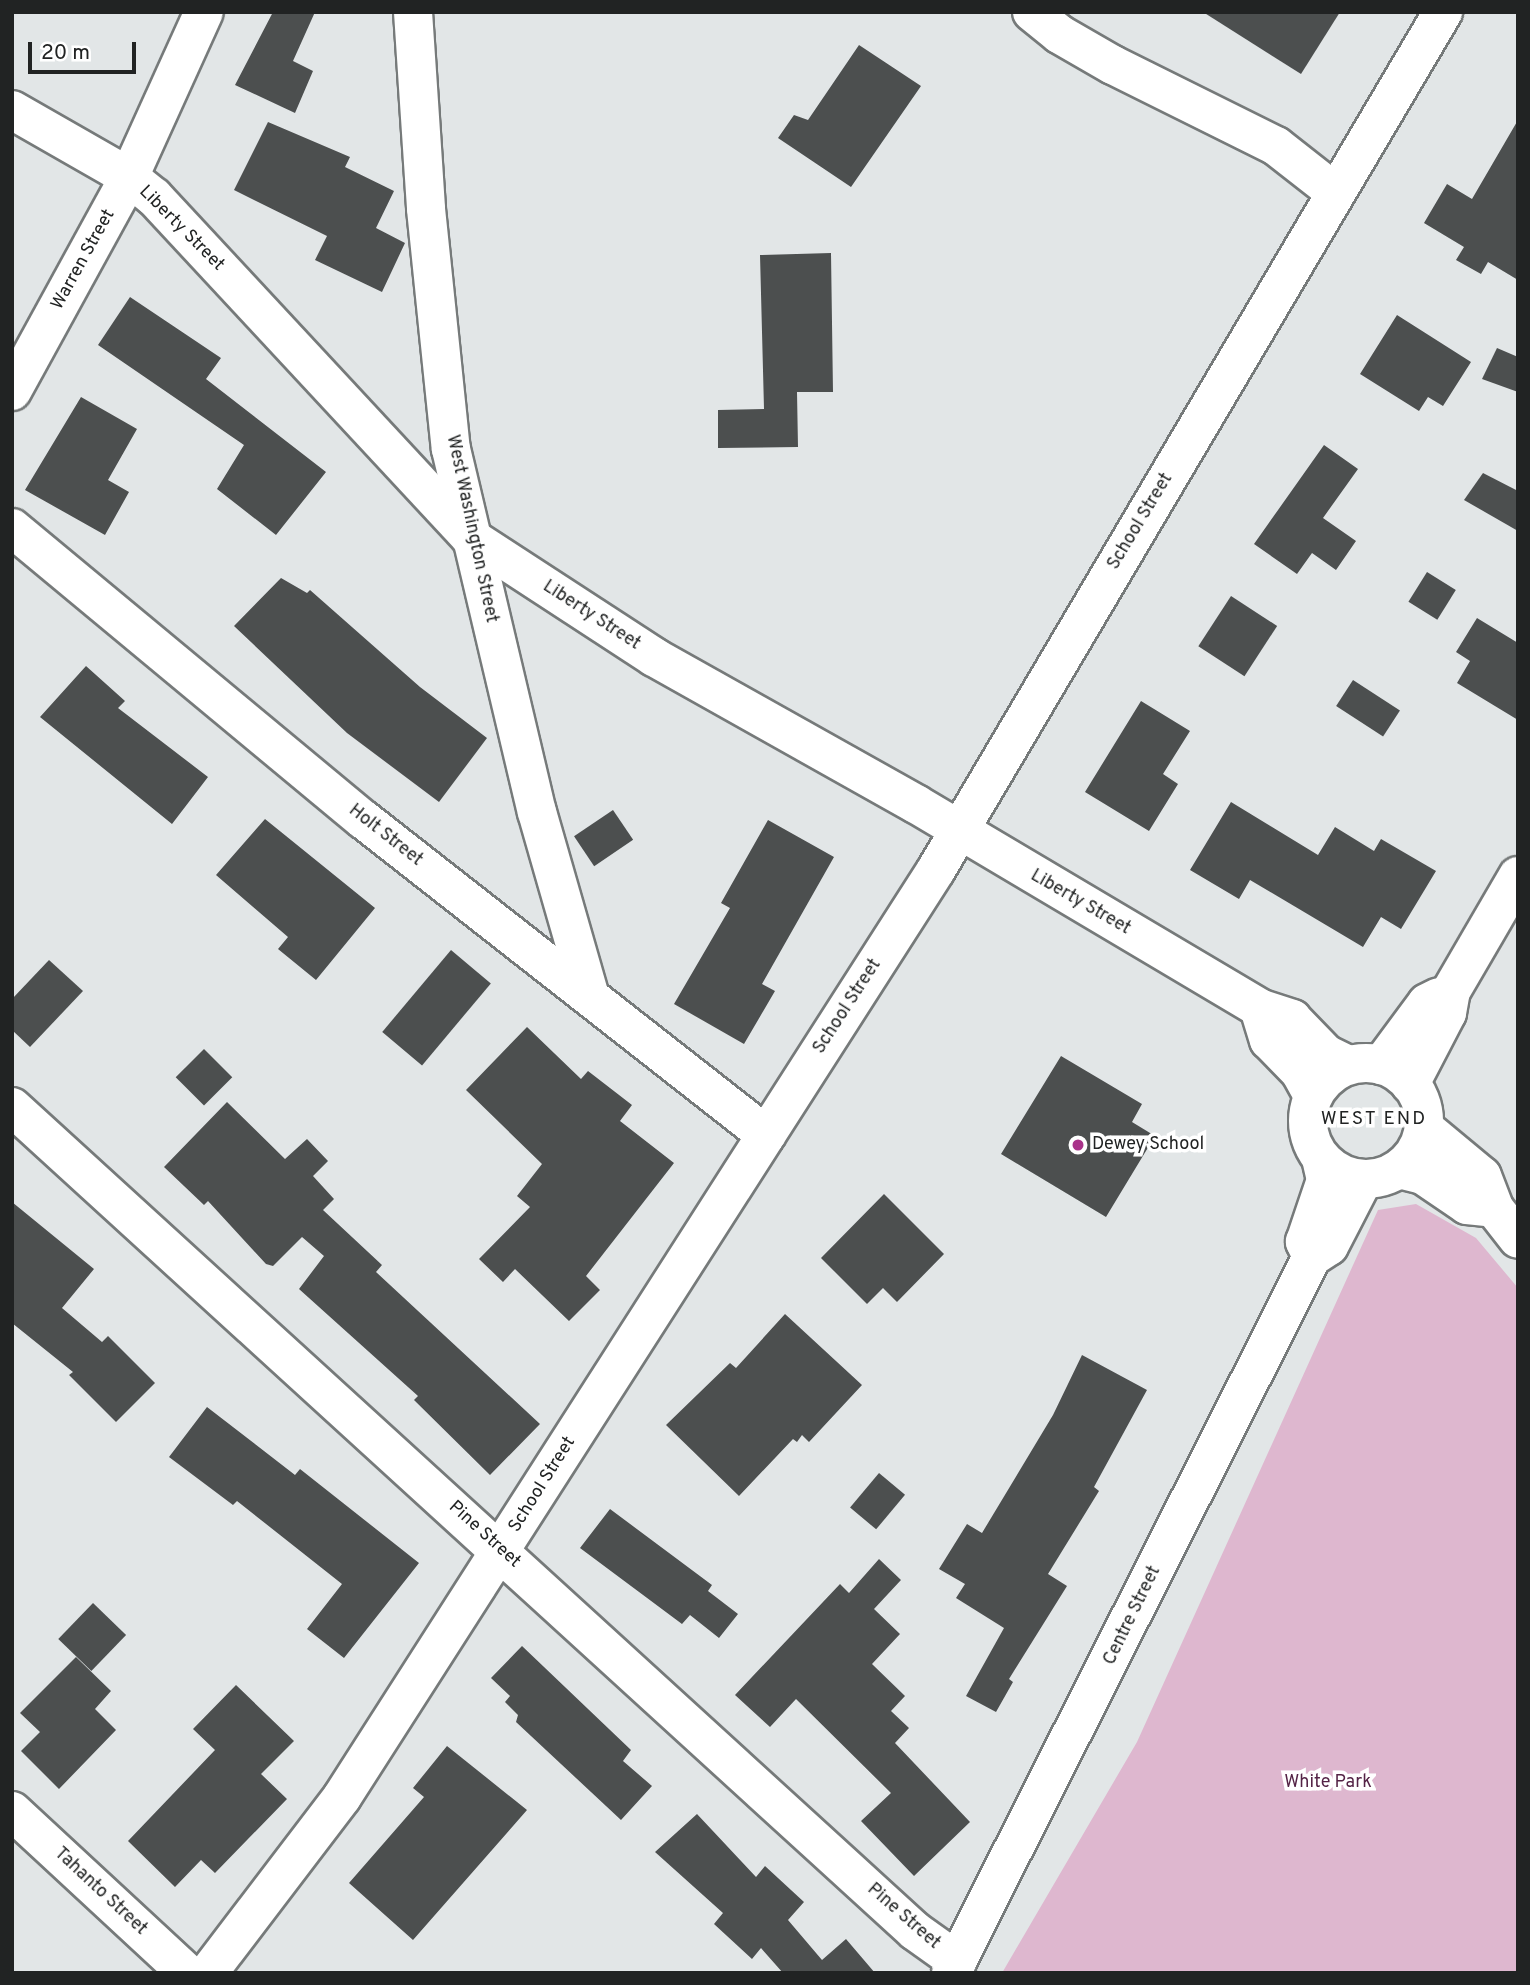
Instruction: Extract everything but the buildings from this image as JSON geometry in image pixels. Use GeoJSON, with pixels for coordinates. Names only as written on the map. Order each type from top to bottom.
{"type":"FeatureCollection","features":[{"type":"Feature","properties":{"kind":"street","name":"Warren Street"},"geometry":{"type":"LineString","coordinates":[[12,391],[129,177],[204,12]]}},
{"type":"Feature","properties":{"kind":"street","name":"West Washington Street"},"geometry":{"type":"LineString","coordinates":[[413,12],[426,209],[452,449],[470,537],[537,812],[589,993]]}},
{"type":"Feature","properties":{"kind":"street"},"geometry":{"type":"LineString","coordinates":[[1032,12],[1059,34],[1113,65],[1276,146],[1336,193]]}},
{"type":"Feature","properties":{"kind":"street","name":"School Street"},"geometry":{"type":"LineString","coordinates":[[208,1973],[342,1797],[502,1551],[960,830],[1443,12]]}},
{"type":"Feature","properties":{"kind":"street","name":"Liberty Street"},"geometry":{"type":"LineString","coordinates":[[12,110],[129,177],[166,210],[470,537],[654,657],[960,830],[1259,1008],[1292,1019],[1326,1054],[1380,1071]]}},
{"type":"Feature","properties":{"kind":"street","name":"Holt Street"},"geometry":{"type":"LineString","coordinates":[[12,528],[364,820],[589,993],[766,1135]]}},
{"type":"Feature","properties":{"kind":"street"},"geometry":{"type":"LineString","coordinates":[[1506,1200],[1467,1205],[1423,1175],[1381,1175],[1333,1170],[1321,1159],[1307,1128],[1314,1095],[1322,1082],[1380,1071],[1447,1013],[1451,991],[1518,876]]}},
{"type":"Feature","properties":{"kind":"street"},"geometry":{"type":"LineString","coordinates":[[1259,1008],[1269,1040],[1300,1072],[1314,1095]]}},
{"type":"Feature","properties":{"kind":"street"},"geometry":{"type":"LineString","coordinates":[[1380,1071],[1423,1112],[1424,1128],[1419,1144],[1381,1175]]}},
{"type":"Feature","properties":{"kind":"street","name":"Pine Street"},"geometry":{"type":"LineString","coordinates":[[12,1107],[502,1551],[954,1967]]}},
{"type":"Feature","properties":{"kind":"street"},"geometry":{"type":"LineString","coordinates":[[1424,1128],[1482,1176],[1506,1200],[1518,1239]]}},
{"type":"Feature","properties":{"kind":"street","name":"Centre Street"},"geometry":{"type":"LineString","coordinates":[[1311,1257],[1305,1242],[1326,1180],[1321,1159]]}},
{"type":"Feature","properties":{"kind":"street","name":"Centre Street"},"geometry":{"type":"LineString","coordinates":[[954,1967],[1311,1257],[1329,1246],[1381,1175]]}},
{"type":"Feature","properties":{"kind":"street","name":"Tahanto Street"},"geometry":{"type":"LineString","coordinates":[[12,1811],[187,1973]]}},
{"type":"Feature","properties":{"kind":"green space","name":"White Park"},"geometry":{"type":"Polygon","coordinates":[[[1416,1204],[1476,1238],[1518,1288],[1518,1973],[1002,1973],[1137,1742],[1378,1210],[1416,1204]]]}},
{"type":"Feature","properties":{"kind":"place","name":"Dewey School"},"geometry":{"type":"Point","coordinates":[1078,1145]}},
{"type":"Feature","properties":{"kind":"district","name":"WEST END"},"geometry":{"type":"Point","coordinates":[1374,1120]}}]}
